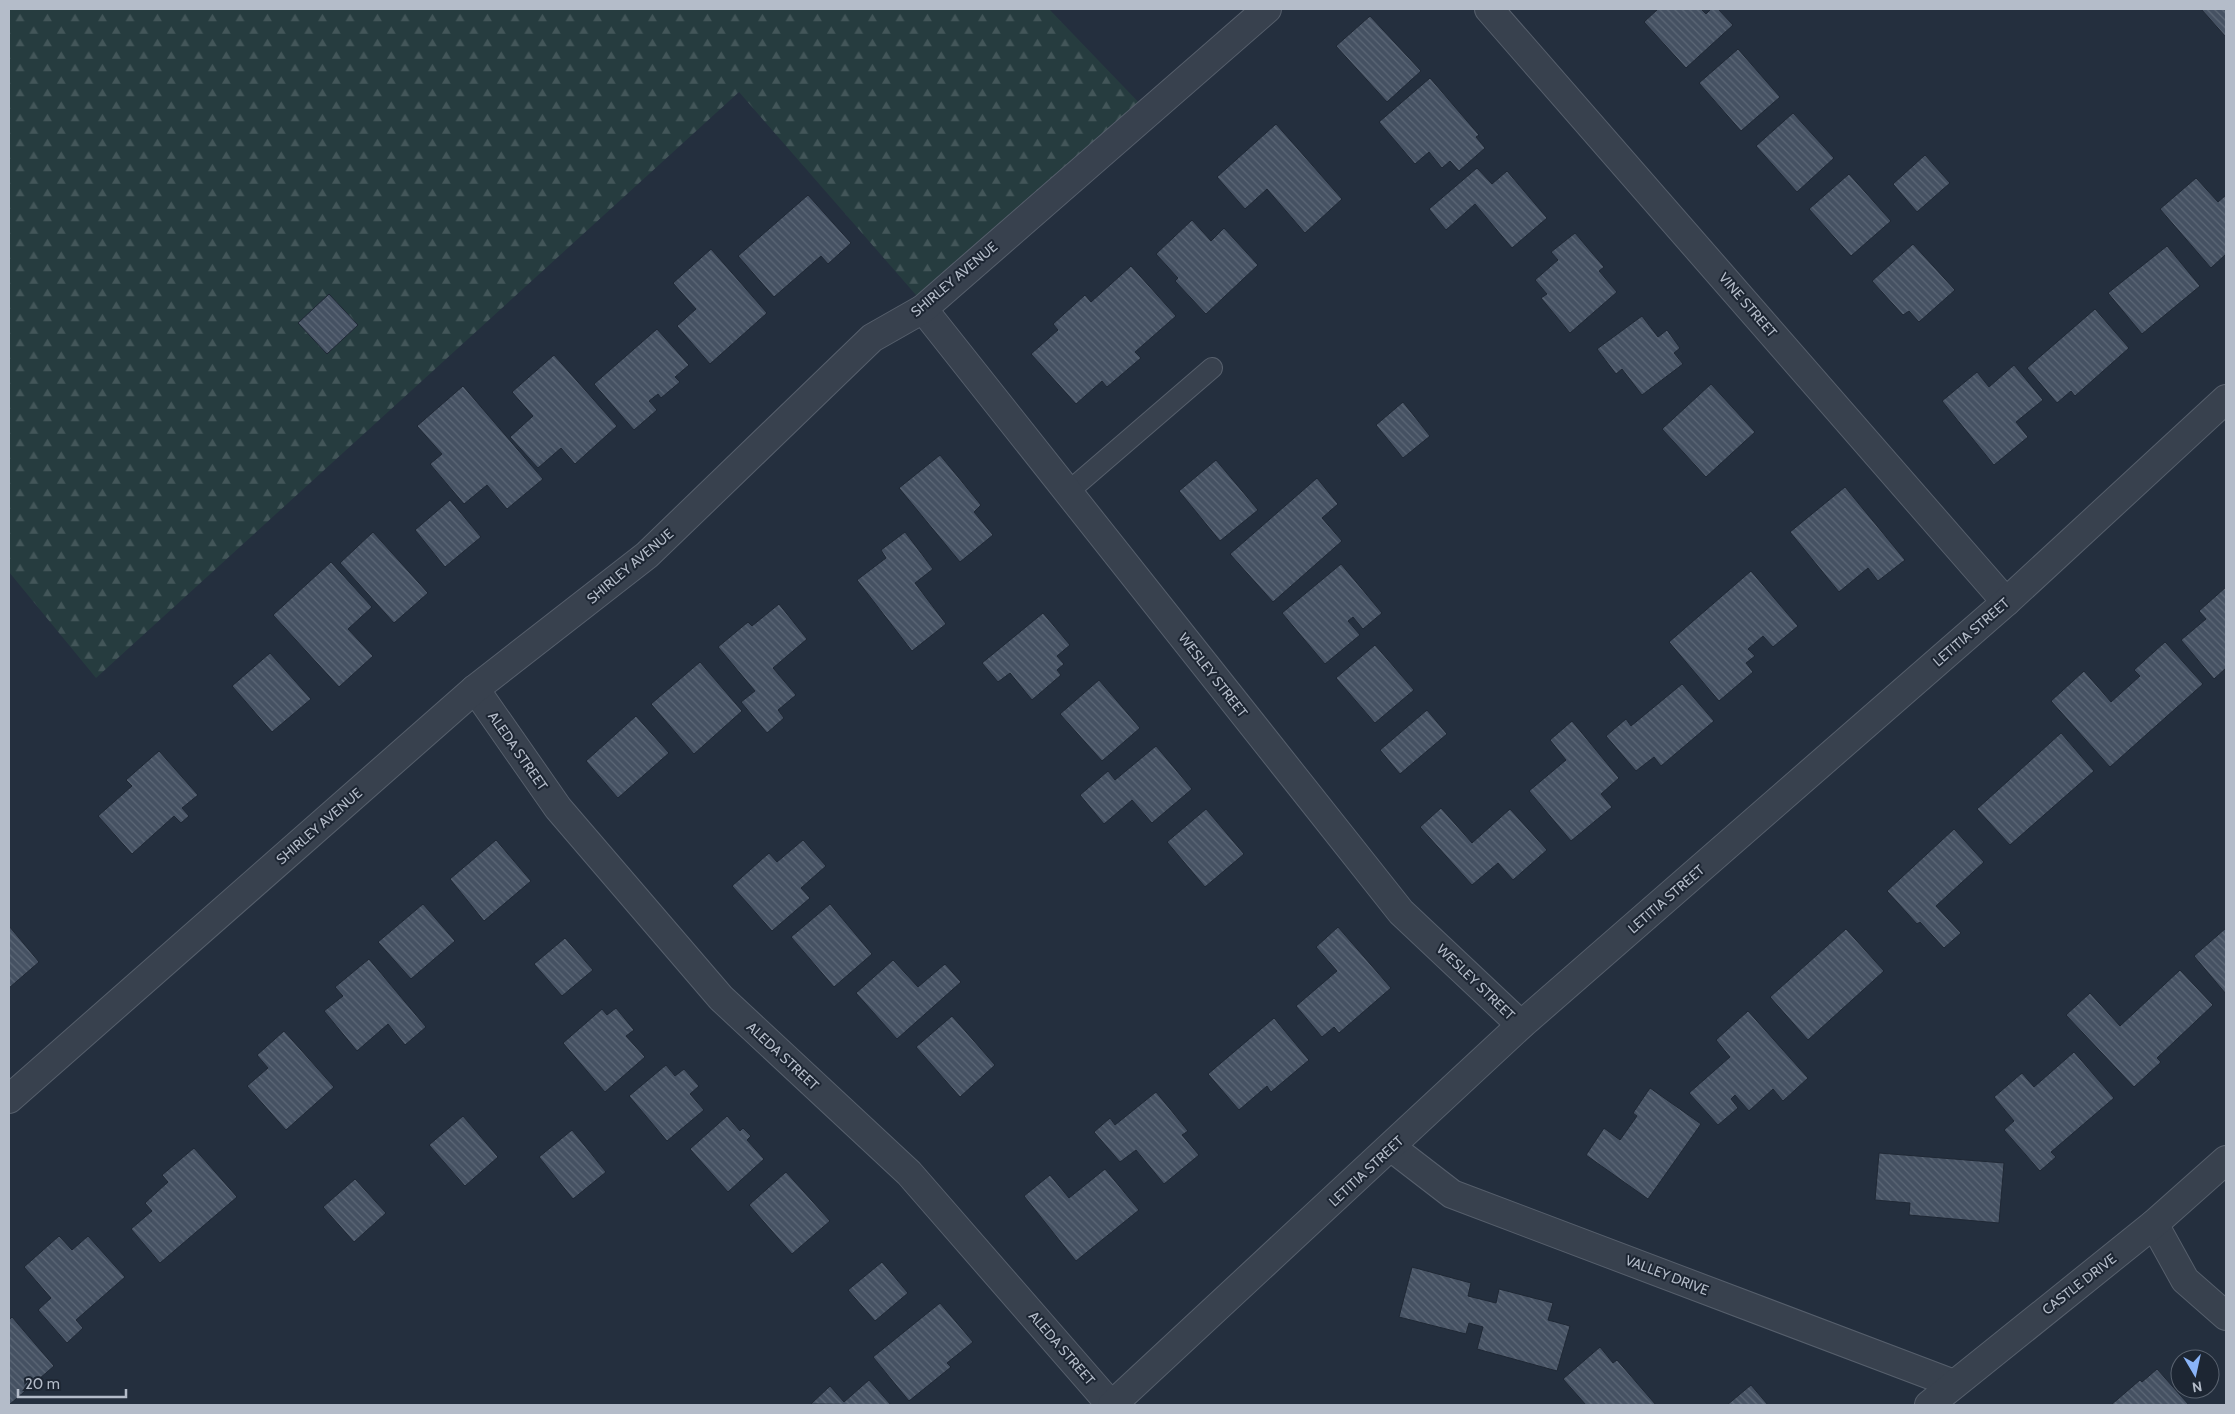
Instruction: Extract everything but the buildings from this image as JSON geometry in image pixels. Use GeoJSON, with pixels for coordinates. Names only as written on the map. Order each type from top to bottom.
{"type":"FeatureCollection","features":[{"type":"Feature","properties":{"kind":"street","name":"SHIRLEY AVENUE"},"geometry":{"type":"LineString","coordinates":[[9,1099],[475,689],[647,555],[872,338],[923,309],[1267,9]]}},
{"type":"Feature","properties":{"kind":"street","name":"VINE STREET"},"geometry":{"type":"LineString","coordinates":[[1489,9],[2006,602]]}},
{"type":"Feature","properties":{"kind":"street","name":"WESLEY STREET"},"geometry":{"type":"LineString","coordinates":[[923,309],[1401,912],[1521,1025]]}},
{"type":"Feature","properties":{"kind":"street","name":"LETITIA STREET"},"geometry":{"type":"LineString","coordinates":[[1112,1405],[1521,1025],[2006,602],[2226,399]]}},
{"type":"Feature","properties":{"kind":"street","name":"ALEDA STREET"},"geometry":{"type":"LineString","coordinates":[[475,689],[558,808],[721,998],[909,1173],[1112,1405]]}},
{"type":"Feature","properties":{"kind":"street","name":"VALLEY DRIVE"},"geometry":{"type":"LineString","coordinates":[[1391,1147],[1452,1194],[1954,1384]]}},
{"type":"Feature","properties":{"kind":"street","name":"CASTLE DRIVE"},"geometry":{"type":"LineString","coordinates":[[1929,1405],[2154,1224],[2226,1160]]}},
{"type":"Feature","properties":{"kind":"street"},"geometry":{"type":"LineString","coordinates":[[2154,1224],[2184,1280],[2226,1316]]}},
{"type":"Feature","properties":{"kind":"lane"},"geometry":{"type":"LineString","coordinates":[[1068,492],[1212,368]]}},
{"type":"Feature","properties":{"kind":"green space"},"geometry":{"type":"Polygon","coordinates":[[[9,9],[1049,9],[1146,110],[923,303],[739,92],[96,678],[9,572],[9,9]]]}}]}
